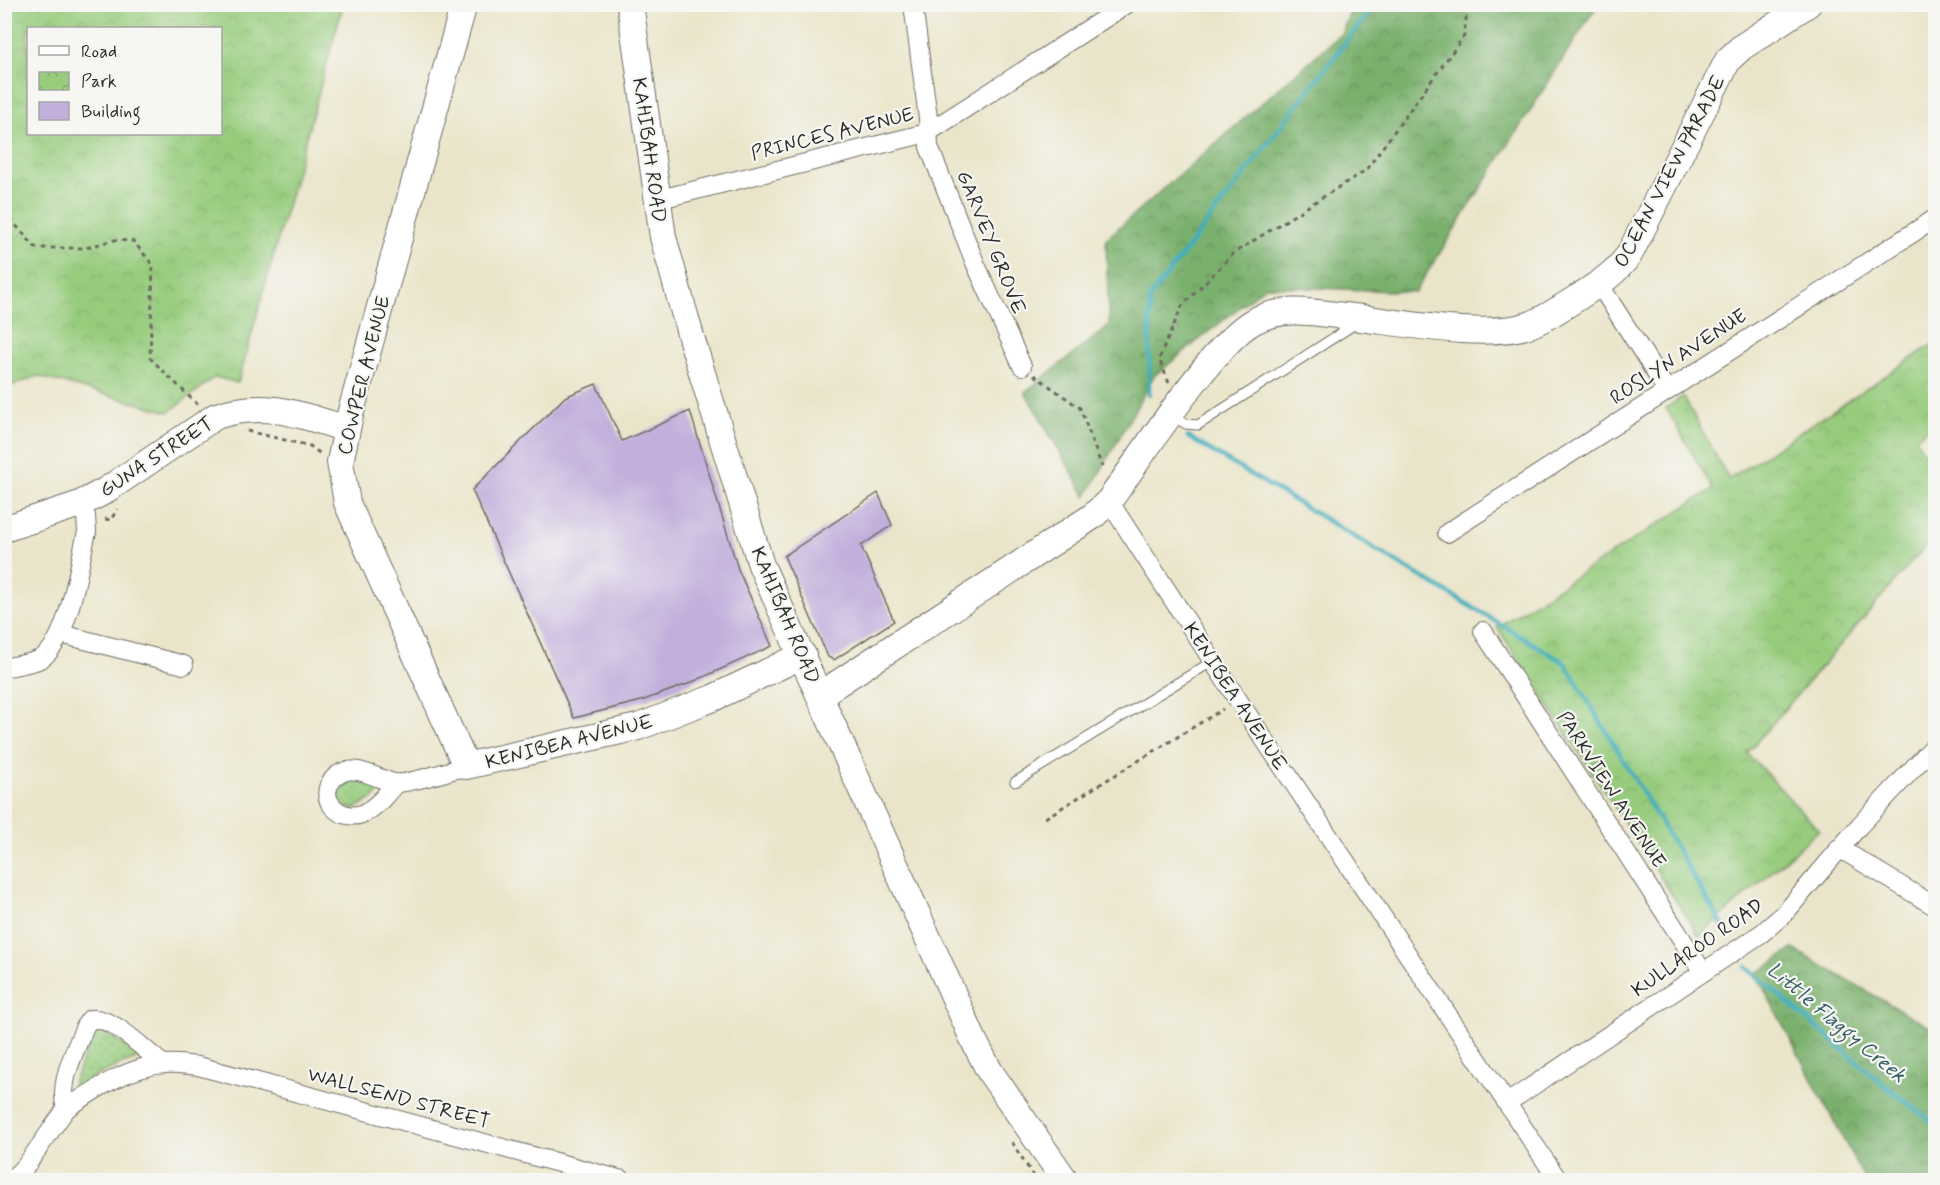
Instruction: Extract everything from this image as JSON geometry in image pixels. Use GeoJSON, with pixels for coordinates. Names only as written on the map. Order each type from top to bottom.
{"type":"FeatureCollection","features":[{"type":"Feature","properties":{"kind":"main road","name":"COWPER AVENUE"},"geometry":{"type":"LineString","coordinates":[[464,4],[346,429],[340,462],[347,503],[466,766]]}},
{"type":"Feature","properties":{"kind":"main road","name":"KAHIBAH ROAD"},"geometry":{"type":"LineString","coordinates":[[630,4],[656,200],[671,268],[761,565],[974,1041],[990,1072],[1065,1180]]}},
{"type":"Feature","properties":{"kind":"main road","name":"OCEAN VIEW PARADE"},"geometry":{"type":"LineString","coordinates":[[1109,501],[1214,359],[1244,327],[1267,315],[1298,310],[1477,331],[1508,330],[1545,317],[1599,284],[1617,271],[1629,255],[1728,60],[1742,47],[1808,4]]}},
{"type":"Feature","properties":{"kind":"main road","name":"GUNA STREET"},"geometry":{"type":"LineString","coordinates":[[4,529],[80,504],[105,491],[213,419],[236,410],[255,408],[294,412],[346,429]]}},
{"type":"Feature","properties":{"kind":"main road"},"geometry":{"type":"LineString","coordinates":[[820,696],[1078,527],[1109,501]]}},
{"type":"Feature","properties":{"kind":"main road","name":"KENIBEA AVENUE"},"geometry":{"type":"LineString","coordinates":[[466,766],[638,727],[713,698],[803,655]]}},
{"type":"Feature","properties":{"kind":"street","name":"GARVEY GROVE"},"geometry":{"type":"LineString","coordinates":[[914,4],[928,118],[929,147],[976,266],[1022,366]]}},
{"type":"Feature","properties":{"kind":"street","name":"PRINCES AVENUE"},"geometry":{"type":"LineString","coordinates":[[656,200],[927,132],[1127,4]]}},
{"type":"Feature","properties":{"kind":"street","name":"ROSLYN AVENUE"},"geometry":{"type":"LineString","coordinates":[[1447,533],[1666,389],[1935,218]]}},
{"type":"Feature","properties":{"kind":"street"},"geometry":{"type":"LineString","coordinates":[[1599,284],[1666,389]]}},
{"type":"Feature","properties":{"kind":"street","name":"KENIBEA AVENUE"},"geometry":{"type":"LineString","coordinates":[[1109,501],[1238,700],[1558,1180]]}},
{"type":"Feature","properties":{"kind":"street"},"geometry":{"type":"LineString","coordinates":[[4,668],[39,660],[51,651],[61,634],[87,532],[86,516],[80,504]]}},
{"type":"Feature","properties":{"kind":"street","name":"PARKVIEW AVENUE"},"geometry":{"type":"LineString","coordinates":[[1483,631],[1703,972]]}},
{"type":"Feature","properties":{"kind":"street"},"geometry":{"type":"LineString","coordinates":[[61,634],[184,665]]}},
{"type":"Feature","properties":{"kind":"street","name":"KULLAROO ROAD"},"geometry":{"type":"LineString","coordinates":[[1507,1103],[1762,933],[1784,914],[1839,848],[1935,744]]}},
{"type":"Feature","properties":{"kind":"street","name":"KENIBEA AVENUE"},"geometry":{"type":"LineString","coordinates":[[396,783],[466,766]]}},
{"type":"Feature","properties":{"kind":"street"},"geometry":{"type":"LineString","coordinates":[[1839,848],[1935,907]]}},
{"type":"Feature","properties":{"kind":"street"},"geometry":{"type":"LineString","coordinates":[[66,1109],[63,1098],[64,1083],[85,1026],[90,1019],[98,1017],[111,1022],[163,1064]]}},
{"type":"Feature","properties":{"kind":"street","name":"WALLSEND STREET"},"geometry":{"type":"LineString","coordinates":[[10,1180],[25,1167],[66,1109],[90,1092],[127,1073],[163,1064],[198,1066],[622,1180]]}},
{"type":"Feature","properties":{"kind":"lane"},"geometry":{"type":"LineString","coordinates":[[1175,410],[1186,424],[1198,425],[1344,329],[1368,318]]}},
{"type":"Feature","properties":{"kind":"lane"},"geometry":{"type":"LineString","coordinates":[[1015,782],[1213,662]]}},
{"type":"Feature","properties":{"kind":"path"},"geometry":{"type":"LineString","coordinates":[[1175,410],[1159,359],[1182,306],[1234,253],[1366,170],[1464,36],[1467,4]]}},
{"type":"Feature","properties":{"kind":"path"},"geometry":{"type":"LineString","coordinates":[[4,212],[36,248],[86,248],[113,240],[133,241],[153,265],[150,358],[213,419]]}},
{"type":"Feature","properties":{"kind":"path"},"geometry":{"type":"LineString","coordinates":[[1022,366],[1080,408],[1102,467]]}},
{"type":"Feature","properties":{"kind":"path"},"geometry":{"type":"LineString","coordinates":[[241,429],[315,448],[324,459]]}},
{"type":"Feature","properties":{"kind":"path"},"geometry":{"type":"LineString","coordinates":[[105,519],[111,520],[116,510],[125,503]]}},
{"type":"Feature","properties":{"kind":"path"},"geometry":{"type":"LineString","coordinates":[[1045,818],[1238,700]]}},
{"type":"Feature","properties":{"kind":"path"},"geometry":{"type":"LineString","coordinates":[[1032,1172],[1038,1180]]}},
{"type":"Feature","properties":{"kind":"green space"},"geometry":{"type":"Polygon","coordinates":[[[4,5],[343,5],[238,383],[215,377],[169,412],[38,376],[5,388],[4,5]]]}},
{"type":"Feature","properties":{"kind":"green space"},"geometry":{"type":"Polygon","coordinates":[[[1353,5],[1600,5],[1596,7],[1415,292],[1266,286],[1154,376],[1086,497],[1025,392],[1109,326],[1106,239],[1341,34],[1353,5]]]}},
{"type":"Feature","properties":{"kind":"green space"},"geometry":{"type":"Polygon","coordinates":[[[1935,343],[1935,420],[1916,439],[1935,470],[1935,535],[1747,753],[1819,830],[1699,936],[1497,627],[1713,489],[1666,408],[1683,396],[1729,479],[1935,343]]]}},
{"type":"Feature","properties":{"kind":"green space"},"geometry":{"type":"Polygon","coordinates":[[[350,778],[385,784],[374,798],[355,809],[342,807],[336,794],[343,781],[350,778]]]}},
{"type":"Feature","properties":{"kind":"green space"},"geometry":{"type":"Polygon","coordinates":[[[1793,949],[1935,1030],[1935,1180],[1865,1180],[1756,974],[1793,949]]]}},
{"type":"Feature","properties":{"kind":"green space"},"geometry":{"type":"Polygon","coordinates":[[[101,1030],[143,1057],[105,1071],[70,1092],[92,1034],[101,1030]]]}},
{"type":"Feature","properties":{"kind":"building"},"geometry":{"type":"Polygon","coordinates":[[[596,384],[622,441],[690,411],[738,569],[772,646],[688,684],[641,701],[574,718],[472,490],[565,397],[596,384]]]}},
{"type":"Feature","properties":{"kind":"building"},"geometry":{"type":"Polygon","coordinates":[[[878,493],[892,525],[861,546],[894,621],[834,660],[828,657],[784,556],[878,493]]]}},
{"type":"Feature","properties":{"kind":"waterway"},"geometry":{"type":"LineString","coordinates":[[1149,394],[1150,297],[1375,4]]}},
{"type":"Feature","properties":{"kind":"waterway"},"geometry":{"type":"LineString","coordinates":[[1188,437],[1565,663],[1726,931]]}},
{"type":"Feature","properties":{"kind":"waterway","name":"Little Flaggy Creek"},"geometry":{"type":"LineString","coordinates":[[1746,967],[1884,1085],[1936,1125]]}}]}
